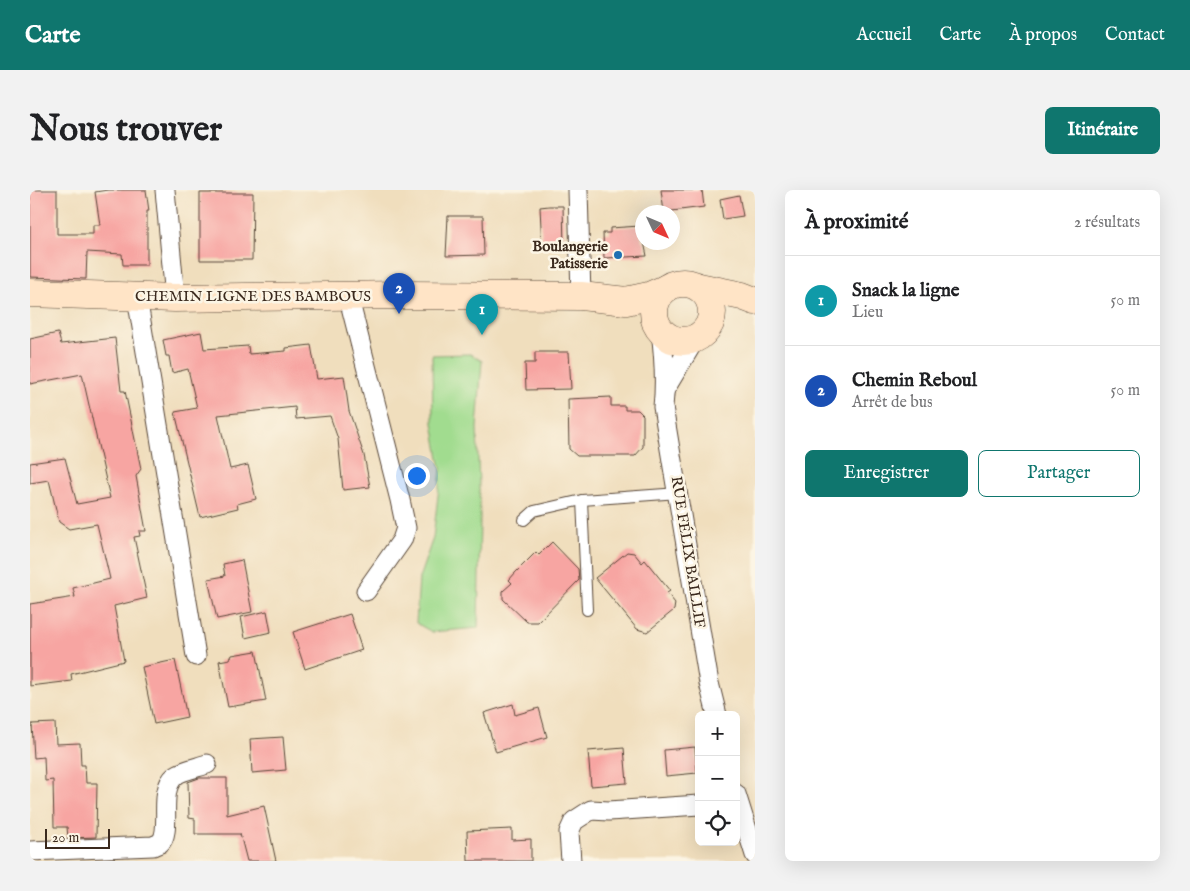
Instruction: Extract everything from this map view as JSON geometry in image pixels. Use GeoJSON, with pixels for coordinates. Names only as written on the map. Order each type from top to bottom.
{"type":"FeatureCollection","features":[{"type":"Feature","properties":{"kind":"main road"},"geometry":{"type":"LineString","coordinates":[[682,283],[742,296],[755,301],[678,341],[669,337],[659,327],[654,314],[655,304],[665,289],[682,283]]}},
{"type":"Feature","properties":{"kind":"main road"},"geometry":{"type":"LineString","coordinates":[[699,287],[706,293],[712,310],[704,328]]}},
{"type":"Feature","properties":{"kind":"main road","name":"CHEMIN LIGNE DES BAMBOUS"},"geometry":{"type":"LineString","coordinates":[[30,293],[175,298],[348,295],[582,296],[626,301],[649,296],[665,289]]}},
{"type":"Feature","properties":{"kind":"main road","name":"CHEMIN LIGNE DES BAMBOUS"},"geometry":{"type":"LineString","coordinates":[[626,301],[647,314],[659,327]]}},
{"type":"Feature","properties":{"kind":"street"},"geometry":{"type":"LineString","coordinates":[[165,190],[175,298]]}},
{"type":"Feature","properties":{"kind":"street"},"geometry":{"type":"LineString","coordinates":[[578,190],[582,296]]}},
{"type":"Feature","properties":{"kind":"street"},"geometry":{"type":"LineString","coordinates":[[348,295],[406,528],[402,540],[366,591]]}},
{"type":"Feature","properties":{"kind":"street"},"geometry":{"type":"LineString","coordinates":[[137,297],[196,656]]}},
{"type":"Feature","properties":{"kind":"street","name":"RUE FÉLIX BAILLIF"},"geometry":{"type":"LineString","coordinates":[[659,327],[664,353],[665,389],[663,407],[679,493],[709,683],[716,711]]}},
{"type":"Feature","properties":{"kind":"street","name":"RUE FÉLIX BAILLIF"},"geometry":{"type":"LineString","coordinates":[[665,389],[704,328]]}},
{"type":"Feature","properties":{"kind":"street"},"geometry":{"type":"LineString","coordinates":[[30,851],[153,846],[160,843],[164,836],[165,797],[170,783],[175,775],[207,764]]}},
{"type":"Feature","properties":{"kind":"street"},"geometry":{"type":"LineString","coordinates":[[737,801],[755,855]]}},
{"type":"Feature","properties":{"kind":"street"},"geometry":{"type":"LineString","coordinates":[[571,861],[569,832],[574,821],[591,810],[609,811],[695,805]]}},
{"type":"Feature","properties":{"kind":"lane"},"geometry":{"type":"LineString","coordinates":[[524,520],[534,511],[582,500],[679,493]]}},
{"type":"Feature","properties":{"kind":"lane"},"geometry":{"type":"LineString","coordinates":[[582,500],[587,610]]}},
{"type":"Feature","properties":{"kind":"green space"},"geometry":{"type":"Polygon","coordinates":[[[470,354],[482,361],[477,428],[480,516],[478,628],[432,632],[416,623],[419,578],[433,538],[441,470],[433,423],[432,355],[470,354]]]}},
{"type":"Feature","properties":{"kind":"building"},"geometry":{"type":"Polygon","coordinates":[[[30,190],[57,190],[57,234],[93,234],[93,225],[100,225],[95,192],[146,190],[149,211],[147,211],[147,265],[123,265],[122,254],[87,252],[86,279],[30,277],[30,190]]]}},
{"type":"Feature","properties":{"kind":"building"},"geometry":{"type":"Polygon","coordinates":[[[661,190],[702,190],[704,207],[680,210],[680,205],[663,205],[661,190]]]}},
{"type":"Feature","properties":{"kind":"building"},"geometry":{"type":"Polygon","coordinates":[[[200,193],[253,193],[252,260],[200,260],[200,193]]]}},
{"type":"Feature","properties":{"kind":"building"},"geometry":{"type":"Polygon","coordinates":[[[739,195],[743,216],[723,219],[720,199],[739,195]]]}},
{"type":"Feature","properties":{"kind":"building"},"geometry":{"type":"Polygon","coordinates":[[[563,206],[564,247],[542,248],[540,207],[563,206]]]}},
{"type":"Feature","properties":{"kind":"building"},"geometry":{"type":"Polygon","coordinates":[[[448,216],[483,216],[484,255],[446,256],[448,216]]]}},
{"type":"Feature","properties":{"kind":"building"},"geometry":{"type":"Polygon","coordinates":[[[635,226],[635,250],[646,250],[647,256],[604,258],[603,233],[610,233],[610,228],[635,226]]]}},
{"type":"Feature","properties":{"kind":"building"},"geometry":{"type":"Polygon","coordinates":[[[201,332],[204,349],[248,346],[249,354],[286,351],[286,348],[311,345],[317,379],[344,376],[349,411],[364,455],[370,487],[343,490],[338,439],[330,416],[296,419],[295,407],[218,415],[230,469],[248,465],[256,499],[237,504],[238,508],[200,517],[175,412],[197,408],[188,369],[172,373],[169,356],[166,356],[163,340],[201,332]]]}},
{"type":"Feature","properties":{"kind":"building"},"geometry":{"type":"Polygon","coordinates":[[[58,333],[61,344],[115,338],[121,391],[125,391],[141,469],[136,476],[146,531],[139,531],[140,536],[134,537],[147,598],[114,606],[124,661],[71,674],[72,681],[30,686],[30,604],[75,597],[73,588],[110,579],[97,524],[69,529],[59,522],[49,480],[30,483],[30,463],[65,458],[77,504],[110,498],[82,374],[30,384],[30,339],[58,333]]]}},
{"type":"Feature","properties":{"kind":"building"},"geometry":{"type":"Polygon","coordinates":[[[535,352],[569,352],[571,389],[526,390],[525,363],[535,363],[535,352]]]}},
{"type":"Feature","properties":{"kind":"building"},"geometry":{"type":"Polygon","coordinates":[[[611,397],[611,406],[625,406],[625,410],[638,410],[643,415],[643,447],[635,456],[577,456],[569,449],[568,399],[611,397]]]}},
{"type":"Feature","properties":{"kind":"building"},"geometry":{"type":"Polygon","coordinates":[[[552,542],[578,569],[579,580],[538,622],[527,622],[503,599],[503,591],[512,583],[509,580],[536,552],[539,555],[552,542]]]}},
{"type":"Feature","properties":{"kind":"building"},"geometry":{"type":"Polygon","coordinates":[[[627,552],[634,553],[642,563],[645,560],[670,591],[667,593],[675,603],[674,610],[647,632],[637,629],[595,578],[627,552]]]}},
{"type":"Feature","properties":{"kind":"building"},"geometry":{"type":"Polygon","coordinates":[[[242,560],[252,612],[217,619],[208,579],[225,576],[223,564],[242,560]]]}},
{"type":"Feature","properties":{"kind":"building"},"geometry":{"type":"Polygon","coordinates":[[[267,611],[271,632],[245,638],[241,617],[267,611]]]}},
{"type":"Feature","properties":{"kind":"building"},"geometry":{"type":"Polygon","coordinates":[[[350,614],[362,650],[305,669],[293,632],[350,614]]]}},
{"type":"Feature","properties":{"kind":"building"},"geometry":{"type":"Polygon","coordinates":[[[256,651],[266,701],[228,707],[219,661],[230,659],[232,655],[256,651]]]}},
{"type":"Feature","properties":{"kind":"building"},"geometry":{"type":"Polygon","coordinates":[[[175,660],[187,717],[154,724],[142,667],[175,660]]]}},
{"type":"Feature","properties":{"kind":"building"},"geometry":{"type":"Polygon","coordinates":[[[513,704],[515,715],[539,708],[547,737],[496,752],[484,713],[513,704]]]}},
{"type":"Feature","properties":{"kind":"building"},"geometry":{"type":"Polygon","coordinates":[[[55,723],[56,744],[80,743],[81,765],[85,765],[86,783],[97,783],[96,837],[68,838],[67,827],[54,827],[53,780],[45,781],[44,757],[34,758],[32,724],[55,723]]]}},
{"type":"Feature","properties":{"kind":"building"},"geometry":{"type":"Polygon","coordinates":[[[283,737],[286,770],[252,773],[250,739],[283,737]]]}},
{"type":"Feature","properties":{"kind":"building"},"geometry":{"type":"Polygon","coordinates":[[[695,747],[695,773],[666,776],[664,750],[695,747]]]}},
{"type":"Feature","properties":{"kind":"building"},"geometry":{"type":"Polygon","coordinates":[[[624,748],[627,783],[591,786],[588,751],[624,748]]]}},
{"type":"Feature","properties":{"kind":"building"},"geometry":{"type":"Polygon","coordinates":[[[199,778],[227,778],[227,815],[264,806],[276,861],[247,861],[240,834],[195,834],[195,819],[189,818],[188,782],[199,778]]]}},
{"type":"Feature","properties":{"kind":"building"},"geometry":{"type":"Polygon","coordinates":[[[512,829],[512,840],[531,839],[531,861],[468,861],[467,831],[512,829]]]}},
{"type":"Feature","properties":{"kind":"place","name":"Boulangerie Patisserie"},"geometry":{"type":"Point","coordinates":[618,255]}},
{"type":"Feature","properties":{"kind":"place","name":"Chemin Reboul"},"geometry":{"type":"Point","coordinates":[399,314]}},
{"type":"Feature","properties":{"kind":"place","name":"Snack la ligne"},"geometry":{"type":"Point","coordinates":[482,335]}}]}
